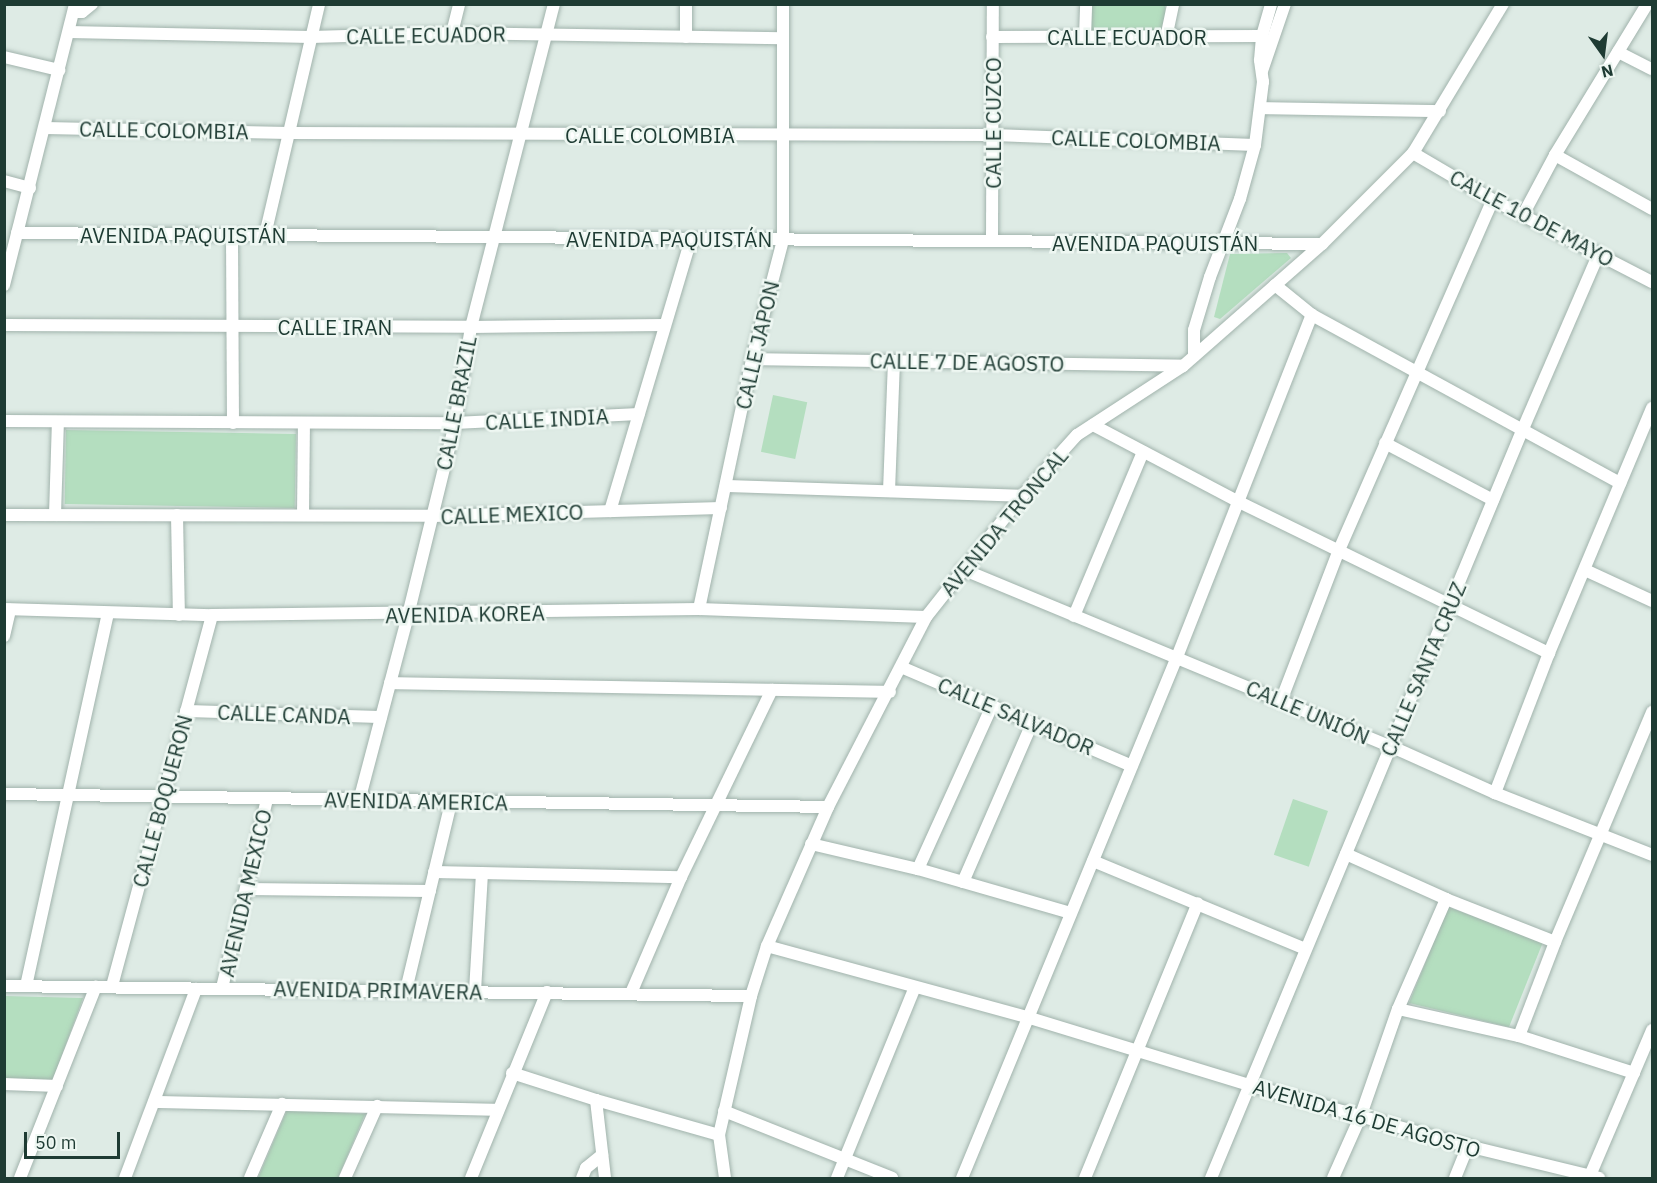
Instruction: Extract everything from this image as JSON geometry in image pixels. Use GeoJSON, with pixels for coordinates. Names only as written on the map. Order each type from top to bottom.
{"type":"FeatureCollection","features":[{"type":"Feature","properties":{"kind":"street"},"geometry":{"type":"LineString","coordinates":[[4,285],[75,8],[87,10],[92,4]]}},
{"type":"Feature","properties":{"kind":"street"},"geometry":{"type":"LineString","coordinates":[[264,235],[319,4]]}},
{"type":"Feature","properties":{"kind":"street"},"geometry":{"type":"LineString","coordinates":[[452,33],[459,4]]}},
{"type":"Feature","properties":{"kind":"street","name":"CALLE BRAZIL"},"geometry":{"type":"LineString","coordinates":[[359,801],[433,516],[455,423],[471,327],[554,4]]}},
{"type":"Feature","properties":{"kind":"street"},"geometry":{"type":"LineString","coordinates":[[686,4],[686,37]]}},
{"type":"Feature","properties":{"kind":"street","name":"CALLE JAPON"},"geometry":{"type":"LineString","coordinates":[[699,609],[752,359],[783,240],[783,4]]}},
{"type":"Feature","properties":{"kind":"street","name":"CALLE CUZCO"},"geometry":{"type":"LineString","coordinates":[[992,241],[993,4]]}},
{"type":"Feature","properties":{"kind":"street"},"geometry":{"type":"LineString","coordinates":[[1085,37],[1086,4]]}},
{"type":"Feature","properties":{"kind":"street"},"geometry":{"type":"LineString","coordinates":[[1166,38],[1173,4]]}},
{"type":"Feature","properties":{"kind":"street"},"geometry":{"type":"LineString","coordinates":[[1194,356],[1193,336],[1210,277],[1224,243],[1255,145],[1261,108],[1262,36],[1271,4]]}},
{"type":"Feature","properties":{"kind":"street"},"geometry":{"type":"LineString","coordinates":[[1262,72],[1285,4]]}},
{"type":"Feature","properties":{"kind":"street","name":"AVENIDA TRONCAL"},"geometry":{"type":"LineString","coordinates":[[724,1179],[719,1135],[751,996],[767,946],[828,807],[890,692],[926,617],[1022,496],[1077,435],[1183,366],[1322,244],[1413,153],[1503,4]]}},
{"type":"Feature","properties":{"kind":"street"},"geometry":{"type":"LineString","coordinates":[[1522,215],[1555,155],[1647,4]]}},
{"type":"Feature","properties":{"kind":"street","name":"CALLE ECUADOR"},"geometry":{"type":"LineString","coordinates":[[69,32],[311,37],[452,33],[782,38]]}},
{"type":"Feature","properties":{"kind":"street","name":"CALLE ECUADOR"},"geometry":{"type":"LineString","coordinates":[[992,37],[1262,36]]}},
{"type":"Feature","properties":{"kind":"street"},"geometry":{"type":"LineString","coordinates":[[1618,52],[1653,69]]}},
{"type":"Feature","properties":{"kind":"street"},"geometry":{"type":"LineString","coordinates":[[4,57],[59,70]]}},
{"type":"Feature","properties":{"kind":"street"},"geometry":{"type":"LineString","coordinates":[[1261,108],[1440,111]]}},
{"type":"Feature","properties":{"kind":"street","name":"CALLE COLOMBIA"},"geometry":{"type":"LineString","coordinates":[[45,128],[289,133],[994,135],[1255,145]]}},
{"type":"Feature","properties":{"kind":"street","name":"CALLE 10 DE MAYO"},"geometry":{"type":"LineString","coordinates":[[1413,153],[1493,200],[1653,282]]}},
{"type":"Feature","properties":{"kind":"street"},"geometry":{"type":"LineString","coordinates":[[1555,155],[1653,209]]}},
{"type":"Feature","properties":{"kind":"street"},"geometry":{"type":"LineString","coordinates":[[4,181],[30,188]]}},
{"type":"Feature","properties":{"kind":"street"},"geometry":{"type":"LineString","coordinates":[[1281,701],[1339,550],[1415,372],[1493,200]]}},
{"type":"Feature","properties":{"kind":"street","name":"AVENIDA PAQUISTÁN"},"geometry":{"type":"LineString","coordinates":[[17,233],[1322,244]]}},
{"type":"Feature","properties":{"kind":"street"},"geometry":{"type":"LineString","coordinates":[[232,235],[233,423]]}},
{"type":"Feature","properties":{"kind":"street"},"geometry":{"type":"LineString","coordinates":[[610,511],[691,239]]}},
{"type":"Feature","properties":{"kind":"street","name":"CALLE SANTA CRUZ"},"geometry":{"type":"LineString","coordinates":[[1211,1179],[1493,500],[1599,253]]}},
{"type":"Feature","properties":{"kind":"street"},"geometry":{"type":"LineString","coordinates":[[1275,285],[1312,315],[1620,483]]}},
{"type":"Feature","properties":{"kind":"street"},"geometry":{"type":"LineString","coordinates":[[962,1179],[1177,657],[1312,315]]}},
{"type":"Feature","properties":{"kind":"street","name":"CALLE IRAN"},"geometry":{"type":"LineString","coordinates":[[4,326],[665,325]]}},
{"type":"Feature","properties":{"kind":"street","name":"CALLE 7 DE AGOSTO"},"geometry":{"type":"LineString","coordinates":[[752,359],[1183,366]]}},
{"type":"Feature","properties":{"kind":"street"},"geometry":{"type":"LineString","coordinates":[[889,491],[894,361]]}},
{"type":"Feature","properties":{"kind":"street"},"geometry":{"type":"LineString","coordinates":[[1495,793],[1549,653],[1653,408]]}},
{"type":"Feature","properties":{"kind":"street","name":"CALLE INDIA"},"geometry":{"type":"LineString","coordinates":[[4,421],[455,423],[639,414]]}},
{"type":"Feature","properties":{"kind":"street"},"geometry":{"type":"LineString","coordinates":[[55,515],[58,422]]}},
{"type":"Feature","properties":{"kind":"street"},"geometry":{"type":"LineString","coordinates":[[303,515],[304,424]]}},
{"type":"Feature","properties":{"kind":"street"},"geometry":{"type":"LineString","coordinates":[[1093,425],[1239,502],[1549,653]]}},
{"type":"Feature","properties":{"kind":"street"},"geometry":{"type":"LineString","coordinates":[[1384,444],[1493,500]]}},
{"type":"Feature","properties":{"kind":"street"},"geometry":{"type":"LineString","coordinates":[[1074,616],[1143,452]]}},
{"type":"Feature","properties":{"kind":"street"},"geometry":{"type":"LineString","coordinates":[[726,486],[1022,496]]}},
{"type":"Feature","properties":{"kind":"street","name":"CALLE MEXICO"},"geometry":{"type":"LineString","coordinates":[[4,515],[433,516],[721,508]]}},
{"type":"Feature","properties":{"kind":"street"},"geometry":{"type":"LineString","coordinates":[[177,515],[179,615]]}},
{"type":"Feature","properties":{"kind":"street","name":"CALLE UNIÓN"},"geometry":{"type":"LineString","coordinates":[[962,569],[1390,746],[1495,793],[1653,855]]}},
{"type":"Feature","properties":{"kind":"street"},"geometry":{"type":"LineString","coordinates":[[1585,570],[1653,601]]}},
{"type":"Feature","properties":{"kind":"street","name":"AVENIDA KOREA"},"geometry":{"type":"LineString","coordinates":[[7,610],[179,615],[408,615],[699,609],[926,617]]}},
{"type":"Feature","properties":{"kind":"street"},"geometry":{"type":"LineString","coordinates":[[4,636],[7,610]]}},
{"type":"Feature","properties":{"kind":"street"},"geometry":{"type":"LineString","coordinates":[[26,986],[108,613]]}},
{"type":"Feature","properties":{"kind":"street","name":"CALLE BOQUERON"},"geometry":{"type":"LineString","coordinates":[[112,986],[212,615]]}},
{"type":"Feature","properties":{"kind":"street","name":"CALLE SALVADOR"},"geometry":{"type":"LineString","coordinates":[[901,667],[1132,766]]}},
{"type":"Feature","properties":{"kind":"street"},"geometry":{"type":"LineString","coordinates":[[390,683],[890,692]]}},
{"type":"Feature","properties":{"kind":"street"},"geometry":{"type":"LineString","coordinates":[[631,993],[681,877],[772,690]]}},
{"type":"Feature","properties":{"kind":"street"},"geometry":{"type":"LineString","coordinates":[[918,869],[992,706]]}},
{"type":"Feature","properties":{"kind":"street","name":"CALLE CANDA"},"geometry":{"type":"LineString","coordinates":[[186,711],[381,717]]}},
{"type":"Feature","properties":{"kind":"street"},"geometry":{"type":"LineString","coordinates":[[1519,1036],[1555,942],[1653,712]]}},
{"type":"Feature","properties":{"kind":"street"},"geometry":{"type":"LineString","coordinates":[[963,882],[1032,723]]}},
{"type":"Feature","properties":{"kind":"street","name":"AVENIDA AMERICA"},"geometry":{"type":"LineString","coordinates":[[4,794],[828,807]]}},
{"type":"Feature","properties":{"kind":"street","name":"AVENIDA MEXICO"},"geometry":{"type":"LineString","coordinates":[[222,988],[267,799]]}},
{"type":"Feature","properties":{"kind":"street"},"geometry":{"type":"LineString","coordinates":[[406,990],[451,802]]}},
{"type":"Feature","properties":{"kind":"street"},"geometry":{"type":"LineString","coordinates":[[811,844],[918,869],[1070,914]]}},
{"type":"Feature","properties":{"kind":"street"},"geometry":{"type":"LineString","coordinates":[[1346,854],[1446,899],[1555,942]]}},
{"type":"Feature","properties":{"kind":"street"},"geometry":{"type":"LineString","coordinates":[[1093,861],[1305,949]]}},
{"type":"Feature","properties":{"kind":"street"},"geometry":{"type":"LineString","coordinates":[[434,872],[681,877]]}},
{"type":"Feature","properties":{"kind":"street"},"geometry":{"type":"LineString","coordinates":[[475,991],[482,873]]}},
{"type":"Feature","properties":{"kind":"street"},"geometry":{"type":"LineString","coordinates":[[246,889],[430,891]]}},
{"type":"Feature","properties":{"kind":"street"},"geometry":{"type":"LineString","coordinates":[[1334,1179],[1361,1115],[1398,1009],[1446,899]]}},
{"type":"Feature","properties":{"kind":"street"},"geometry":{"type":"LineString","coordinates":[[1085,1179],[1198,903]]}},
{"type":"Feature","properties":{"kind":"street","name":"AVENIDA 16 DE AGOSTO"},"geometry":{"type":"LineString","coordinates":[[767,946],[1030,1018],[1249,1085],[1592,1178]]}},
{"type":"Feature","properties":{"kind":"street","name":"AVENIDA PRIMAVERA"},"geometry":{"type":"LineString","coordinates":[[4,986],[751,996]]}},
{"type":"Feature","properties":{"kind":"street"},"geometry":{"type":"LineString","coordinates":[[20,1179],[96,986]]}},
{"type":"Feature","properties":{"kind":"street"},"geometry":{"type":"LineString","coordinates":[[837,1179],[915,987]]}},
{"type":"Feature","properties":{"kind":"street"},"geometry":{"type":"LineString","coordinates":[[125,1179],[196,989]]}},
{"type":"Feature","properties":{"kind":"street"},"geometry":{"type":"LineString","coordinates":[[471,1179],[512,1073],[547,992]]}},
{"type":"Feature","properties":{"kind":"street"},"geometry":{"type":"LineString","coordinates":[[1398,1009],[1519,1036],[1634,1073]]}},
{"type":"Feature","properties":{"kind":"street"},"geometry":{"type":"LineString","coordinates":[[1592,1178],[1653,1029]]}},
{"type":"Feature","properties":{"kind":"street"},"geometry":{"type":"LineString","coordinates":[[512,1073],[719,1135]]}},
{"type":"Feature","properties":{"kind":"street"},"geometry":{"type":"LineString","coordinates":[[4,1084],[57,1086]]}},
{"type":"Feature","properties":{"kind":"street"},"geometry":{"type":"LineString","coordinates":[[596,1100],[604,1179]]}},
{"type":"Feature","properties":{"kind":"street"},"geometry":{"type":"LineString","coordinates":[[154,1102],[498,1110]]}},
{"type":"Feature","properties":{"kind":"street"},"geometry":{"type":"LineString","coordinates":[[250,1179],[282,1104]]}},
{"type":"Feature","properties":{"kind":"street"},"geometry":{"type":"LineString","coordinates":[[345,1179],[377,1106]]}},
{"type":"Feature","properties":{"kind":"street"},"geometry":{"type":"LineString","coordinates":[[724,1111],[892,1179]]}},
{"type":"Feature","properties":{"kind":"street"},"geometry":{"type":"LineString","coordinates":[[1455,1179],[1468,1146]]}},
{"type":"Feature","properties":{"kind":"street"},"geometry":{"type":"LineString","coordinates":[[582,1179],[586,1168],[602,1155]]}},
{"type":"Feature","properties":{"kind":"green space"},"geometry":{"type":"Polygon","coordinates":[[[1091,5],[1165,5],[1165,33],[1091,33],[1091,5]]]}},
{"type":"Feature","properties":{"kind":"green space"},"geometry":{"type":"Polygon","coordinates":[[[1287,253],[1291,258],[1220,319],[1214,317],[1230,254],[1287,253]]]}},
{"type":"Feature","properties":{"kind":"green space"},"geometry":{"type":"Polygon","coordinates":[[[773,395],[807,402],[795,459],[761,452],[773,395]]]}},
{"type":"Feature","properties":{"kind":"green space"},"geometry":{"type":"Polygon","coordinates":[[[66,430],[296,434],[295,508],[65,504],[66,430]]]}},
{"type":"Feature","properties":{"kind":"green space"},"geometry":{"type":"Polygon","coordinates":[[[1293,799],[1328,811],[1309,867],[1274,855],[1293,799]]]}},
{"type":"Feature","properties":{"kind":"green space"},"geometry":{"type":"Polygon","coordinates":[[[1448,907],[1543,942],[1509,1027],[1409,1003],[1448,907]]]}},
{"type":"Feature","properties":{"kind":"green space"},"geometry":{"type":"Polygon","coordinates":[[[4,996],[83,998],[52,1082],[5,1079],[4,996]]]}},
{"type":"Feature","properties":{"kind":"green space"},"geometry":{"type":"Polygon","coordinates":[[[287,1110],[365,1114],[338,1178],[258,1178],[287,1110]]]}}]}
